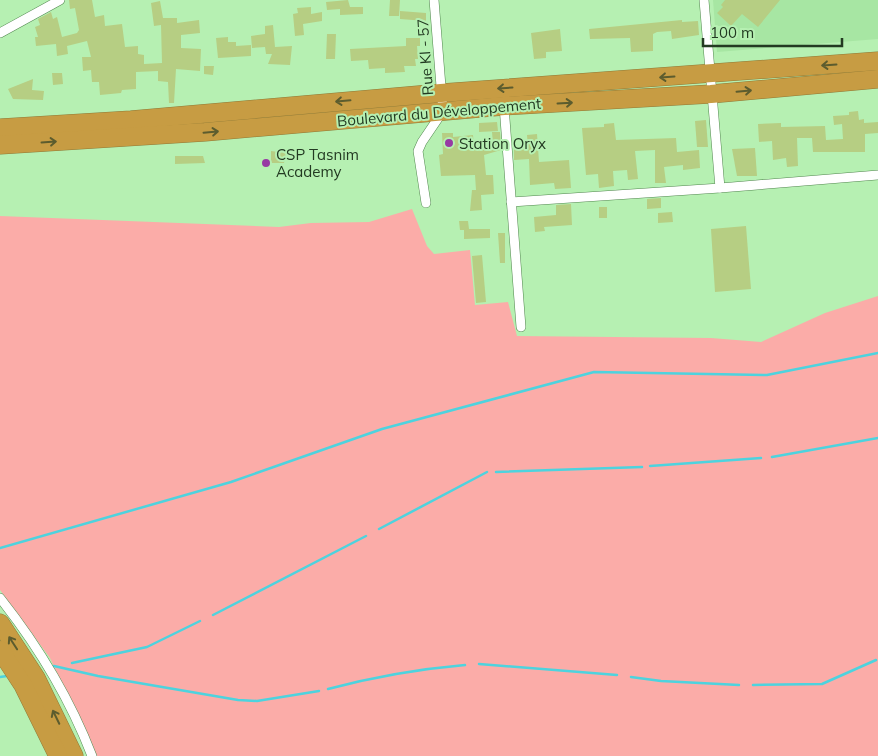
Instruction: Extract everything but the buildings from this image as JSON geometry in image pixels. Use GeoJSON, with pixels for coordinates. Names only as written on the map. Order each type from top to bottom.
{"type":"FeatureCollection","features":[{"type":"Feature","properties":{"kind":"highway","name":"Boulevard du Développement"},"geometry":{"type":"LineString","coordinates":[[0,128],[141,119],[442,93],[878,61]]}},
{"type":"Feature","properties":{"kind":"highway","name":"Boulevard du Développement"},"geometry":{"type":"LineString","coordinates":[[0,146],[206,132],[504,106],[711,94],[878,79]]}},
{"type":"Feature","properties":{"kind":"highway"},"geometry":{"type":"LineString","coordinates":[[0,623],[29,682],[74,756]]}},
{"type":"Feature","properties":{"kind":"highway"},"geometry":{"type":"LineString","coordinates":[[0,650],[20,665]]}},
{"type":"Feature","properties":{"kind":"highway"},"geometry":{"type":"LineString","coordinates":[[29,682],[58,756]]}},
{"type":"Feature","properties":{"kind":"street"},"geometry":{"type":"LineString","coordinates":[[0,32],[60,0]]}},
{"type":"Feature","properties":{"kind":"street","name":"Rue KI - 57"},"geometry":{"type":"LineString","coordinates":[[434,0],[443,112]]}},
{"type":"Feature","properties":{"kind":"street"},"geometry":{"type":"LineString","coordinates":[[704,0],[720,188]]}},
{"type":"Feature","properties":{"kind":"street"},"geometry":{"type":"LineString","coordinates":[[504,106],[521,327]]}},
{"type":"Feature","properties":{"kind":"street"},"geometry":{"type":"LineString","coordinates":[[426,203],[418,151],[443,112]]}},
{"type":"Feature","properties":{"kind":"street"},"geometry":{"type":"LineString","coordinates":[[511,202],[720,188],[878,174]]}},
{"type":"Feature","properties":{"kind":"street"},"geometry":{"type":"LineString","coordinates":[[0,598],[47,665],[70,707],[92,756]]}},
{"type":"Feature","properties":{"kind":"shaded area"},"geometry":{"type":"Polygon","coordinates":[[[713,0],[878,0],[878,39],[717,52],[713,0]]]}},
{"type":"Feature","properties":{"kind":"shaded area"},"geometry":{"type":"Polygon","coordinates":[[[412,209],[427,246],[434,254],[470,250],[475,305],[508,302],[517,336],[711,338],[761,342],[825,313],[878,296],[878,756],[96,756],[50,658],[0,590],[0,216],[279,227],[311,223],[369,222],[412,209]]]}},
{"type":"Feature","properties":{"kind":"waterway"},"geometry":{"type":"LineString","coordinates":[[0,548],[231,482],[382,429],[594,372],[767,375],[878,353]]}},
{"type":"Feature","properties":{"kind":"waterway"},"geometry":{"type":"LineString","coordinates":[[772,457],[878,438]]}},
{"type":"Feature","properties":{"kind":"waterway"},"geometry":{"type":"LineString","coordinates":[[650,466],[761,458]]}},
{"type":"Feature","properties":{"kind":"waterway"},"geometry":{"type":"LineString","coordinates":[[496,472],[642,467]]}},
{"type":"Feature","properties":{"kind":"waterway"},"geometry":{"type":"LineString","coordinates":[[379,529],[487,472]]}},
{"type":"Feature","properties":{"kind":"waterway"},"geometry":{"type":"LineString","coordinates":[[213,615],[366,536]]}},
{"type":"Feature","properties":{"kind":"waterway"},"geometry":{"type":"LineString","coordinates":[[72,663],[147,647],[200,621]]}},
{"type":"Feature","properties":{"kind":"waterway"},"geometry":{"type":"LineString","coordinates":[[753,685],[822,684],[876,660]]}},
{"type":"Feature","properties":{"kind":"waterway"},"geometry":{"type":"LineString","coordinates":[[479,664],[617,675]]}},
{"type":"Feature","properties":{"kind":"waterway"},"geometry":{"type":"LineString","coordinates":[[328,689],[396,674],[465,665]]}},
{"type":"Feature","properties":{"kind":"waterway"},"geometry":{"type":"LineString","coordinates":[[54,666],[98,676],[238,700],[257,701],[319,691]]}},
{"type":"Feature","properties":{"kind":"waterway"},"geometry":{"type":"LineString","coordinates":[[0,677],[7,676]]}},
{"type":"Feature","properties":{"kind":"waterway"},"geometry":{"type":"LineString","coordinates":[[631,677],[661,681],[739,685]]}},
{"type":"Feature","properties":{"kind":"place","name":"Station Oryx"},"geometry":{"type":"Point","coordinates":[449,143]}},
{"type":"Feature","properties":{"kind":"place","name":"CSP Tasnim Academy"},"geometry":{"type":"Point","coordinates":[266,163]}}]}
